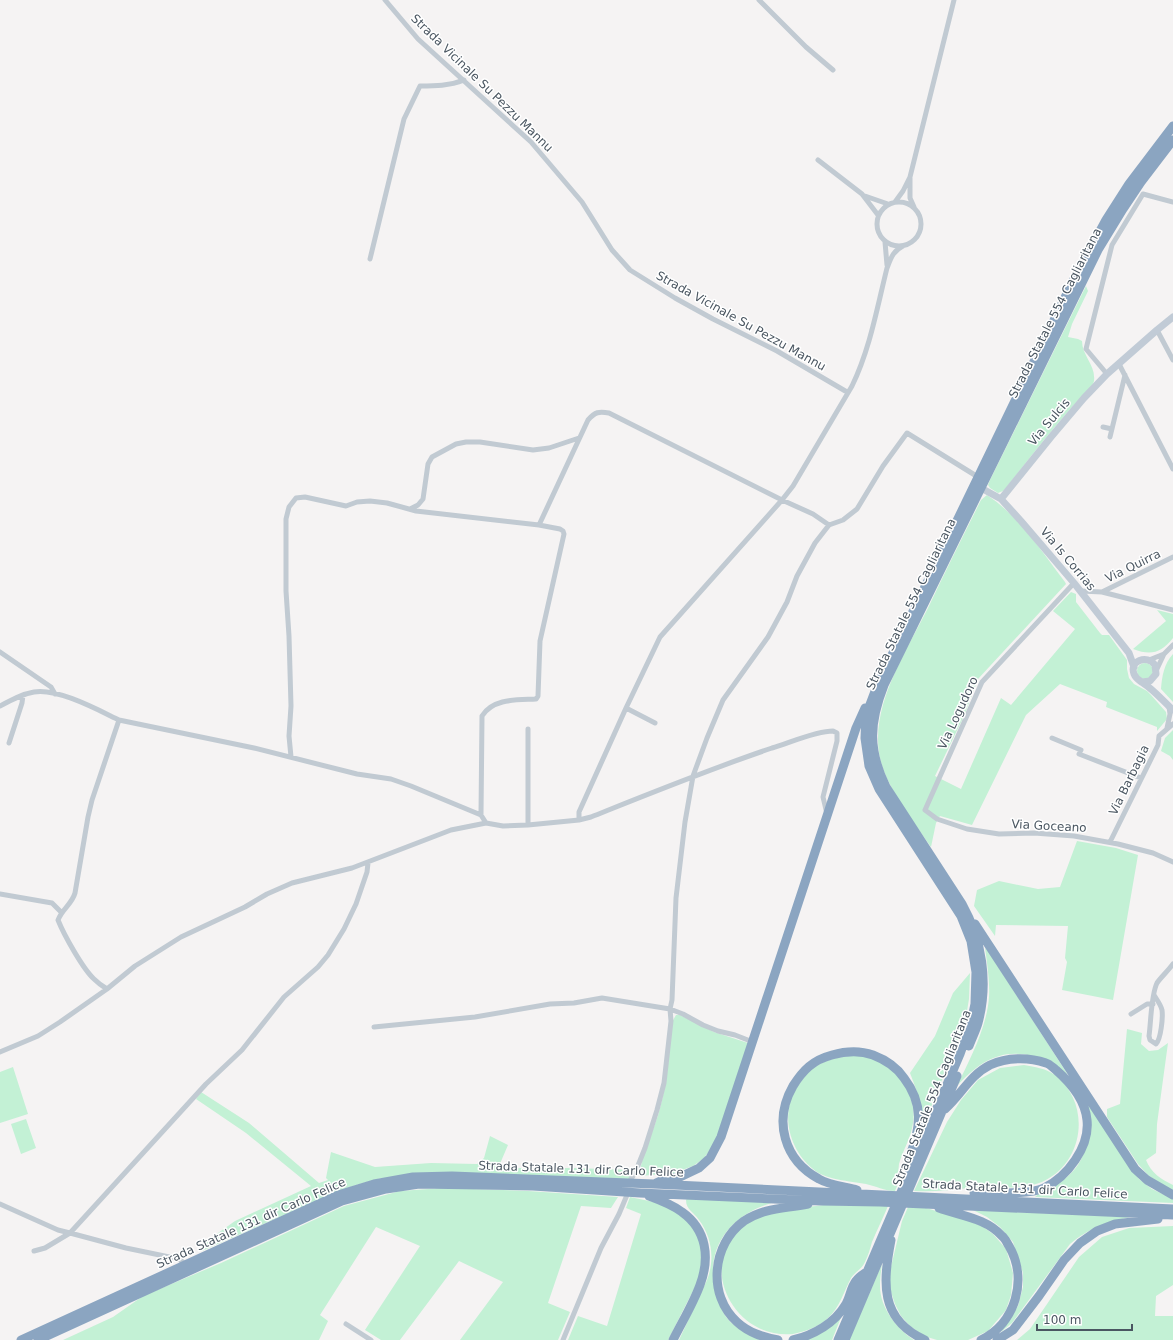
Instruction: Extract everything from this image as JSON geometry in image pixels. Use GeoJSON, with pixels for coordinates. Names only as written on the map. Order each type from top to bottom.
{"type":"FeatureCollection","features":[{"type":"Feature","properties":{"kind":"highway","name":"Strada Statale 554 Cagliaritana"},"geometry":{"type":"LineString","coordinates":[[908,1173],[966,1037],[975,1004],[976,972],[970,941],[961,916],[879,789],[869,766],[865,738],[866,714],[876,686],[1064,298],[1106,220],[1129,184],[1173,126]]}},
{"type":"Feature","properties":{"kind":"highway","name":"Strada Statale 554 Cagliaritana"},"geometry":{"type":"LineString","coordinates":[[845,1340],[978,1024],[983,985],[981,958],[975,932],[969,916],[886,787],[876,764],[872,729],[874,713],[884,685],[1098,250],[1122,209],[1141,182],[1170,148],[1173,140]]}},
{"type":"Feature","properties":{"kind":"highway"},"geometry":{"type":"LineString","coordinates":[[654,1184],[667,1178],[678,1178],[699,1168],[710,1158],[721,1137],[856,728],[876,686]]}},
{"type":"Feature","properties":{"kind":"highway"},"geometry":{"type":"LineString","coordinates":[[969,916],[980,930],[1135,1169],[1147,1180],[1173,1195]]}},
{"type":"Feature","properties":{"kind":"highway"},"geometry":{"type":"LineString","coordinates":[[838,1340],[908,1173],[906,1167],[912,1152],[918,1126],[918,1107],[911,1087],[899,1070],[885,1059],[863,1052],[842,1052],[819,1059],[800,1074],[787,1097],[783,1114],[783,1130],[789,1148],[800,1165],[820,1180],[881,1198]]}},
{"type":"Feature","properties":{"kind":"highway"},"geometry":{"type":"LineString","coordinates":[[942,1111],[952,1103],[969,1081],[980,1071],[997,1062],[1026,1059],[1048,1063],[1067,1079],[1081,1099],[1087,1121],[1084,1144],[1072,1165],[1056,1180],[1042,1189],[1019,1192],[966,1194],[951,1198]]}},
{"type":"Feature","properties":{"kind":"highway","name":"Strada Statale 131 dir Carlo Felice"},"geometry":{"type":"LineString","coordinates":[[22,1340],[338,1195],[374,1184],[413,1177],[452,1176],[654,1184],[1173,1216]]}},
{"type":"Feature","properties":{"kind":"highway","name":"Strada Statale 131 dir Carlo Felice"},"geometry":{"type":"LineString","coordinates":[[38,1340],[342,1201],[386,1189],[419,1184],[533,1186],[640,1193],[821,1201]]}},
{"type":"Feature","properties":{"kind":"highway"},"geometry":{"type":"LineString","coordinates":[[640,1193],[663,1201],[682,1211],[696,1225],[704,1240],[707,1260],[700,1285],[673,1340]]}},
{"type":"Feature","properties":{"kind":"highway"},"geometry":{"type":"LineString","coordinates":[[778,1340],[758,1336],[747,1330],[729,1313],[723,1302],[718,1290],[716,1274],[717,1263],[727,1239],[733,1231],[744,1222],[770,1209],[798,1206],[821,1201],[881,1198]]}},
{"type":"Feature","properties":{"kind":"highway","name":"Strada Statale 131 dir Carlo Felice"},"geometry":{"type":"LineString","coordinates":[[929,1201],[951,1198],[1173,1208]]}},
{"type":"Feature","properties":{"kind":"highway"},"geometry":{"type":"LineString","coordinates":[[929,1201],[948,1211],[982,1220],[1003,1236],[1013,1254],[1019,1276],[1016,1300],[1004,1322],[990,1336],[981,1340]]}},
{"type":"Feature","properties":{"kind":"highway"},"geometry":{"type":"LineString","coordinates":[[997,1340],[1013,1330],[1064,1260],[1080,1243],[1091,1235],[1114,1224],[1173,1216]]}},
{"type":"Feature","properties":{"kind":"highway"},"geometry":{"type":"LineString","coordinates":[[895,1222],[885,1281],[888,1300],[894,1314],[905,1327],[918,1337],[925,1340]]}},
{"type":"Feature","properties":{"kind":"highway"},"geometry":{"type":"LineString","coordinates":[[793,1340],[810,1335],[820,1330],[833,1320],[845,1305],[856,1281],[868,1270]]}},
{"type":"Feature","properties":{"kind":"highway"},"geometry":{"type":"LineString","coordinates":[[44,1340],[54,1333]]}},
{"type":"Feature","properties":{"kind":"street","name":"Strada Vicinale Su Pezzu Mannu"},"geometry":{"type":"LineString","coordinates":[[385,0],[418,39],[531,142],[545,157],[582,202],[612,250],[630,270],[675,298],[777,351],[828,379],[847,392]]}},
{"type":"Feature","properties":{"kind":"street"},"geometry":{"type":"LineString","coordinates":[[759,0],[806,47],[833,70]]}},
{"type":"Feature","properties":{"kind":"street"},"geometry":{"type":"LineString","coordinates":[[895,202],[903,191],[910,177],[954,0]]}},
{"type":"Feature","properties":{"kind":"street"},"geometry":{"type":"LineString","coordinates":[[370,259],[404,119],[413,98],[420,86],[444,86],[464,80]]}},
{"type":"Feature","properties":{"kind":"street"},"geometry":{"type":"LineString","coordinates":[[818,160],[862,194],[878,215]]}},
{"type":"Feature","properties":{"kind":"street"},"geometry":{"type":"LineString","coordinates":[[579,820],[579,812],[660,637],[793,486],[857,375],[863,360],[887,268],[897,249],[912,242],[920,232],[920,219],[910,198],[910,177]]}},
{"type":"Feature","properties":{"kind":"street"},"geometry":{"type":"LineString","coordinates":[[862,194],[888,204]]}},
{"type":"Feature","properties":{"kind":"street"},"geometry":{"type":"LineString","coordinates":[[1107,374],[1088,352],[1086,345],[1112,245],[1143,194],[1173,202]]}},
{"type":"Feature","properties":{"kind":"street"},"geometry":{"type":"LineString","coordinates":[[903,246],[894,246],[881,238],[877,230],[876,221],[878,215],[888,204],[895,202],[905,203],[914,208]]}},
{"type":"Feature","properties":{"kind":"street"},"geometry":{"type":"LineString","coordinates":[[886,242],[887,268]]}},
{"type":"Feature","properties":{"kind":"street","name":"Via Sulcis"},"geometry":{"type":"LineString","coordinates":[[1001,499],[1084,398],[1107,374],[1173,317]]}},
{"type":"Feature","properties":{"kind":"street"},"geometry":{"type":"LineString","coordinates":[[1157,330],[1172,358]]}},
{"type":"Feature","properties":{"kind":"street"},"geometry":{"type":"LineString","coordinates":[[1119,364],[1173,469]]}},
{"type":"Feature","properties":{"kind":"street"},"geometry":{"type":"LineString","coordinates":[[1110,437],[1125,375]]}},
{"type":"Feature","properties":{"kind":"street"},"geometry":{"type":"LineString","coordinates":[[539,525],[588,420],[594,413],[600,411],[609,413],[782,500],[809,512],[829,525]]}},
{"type":"Feature","properties":{"kind":"street"},"geometry":{"type":"LineString","coordinates":[[1103,427],[1112,429]]}},
{"type":"Feature","properties":{"kind":"street"},"geometry":{"type":"LineString","coordinates":[[631,1179],[645,1148],[664,1083],[671,1021],[670,1009],[672,1000],[676,898],[685,822],[693,776],[723,700],[768,637],[788,602],[797,576],[815,543],[829,525],[843,520],[858,509],[883,466],[907,433],[978,477]]}},
{"type":"Feature","properties":{"kind":"street"},"geometry":{"type":"LineString","coordinates":[[410,509],[418,505],[423,499],[428,464],[432,457],[456,444],[480,442],[533,450],[549,448],[579,438]]}},
{"type":"Feature","properties":{"kind":"street","name":"Via Is Corrias"},"geometry":{"type":"LineString","coordinates":[[981,488],[1001,499],[1081,591],[1129,653],[1134,667]]}},
{"type":"Feature","properties":{"kind":"street"},"geometry":{"type":"LineString","coordinates":[[291,757],[289,736],[291,706],[286,584],[286,519],[289,507],[296,498],[305,497],[346,506],[357,502],[370,501],[387,503],[416,511],[539,525],[560,529],[564,534],[540,641],[538,696],[536,699],[504,701],[490,708],[482,716],[481,816]]}},
{"type":"Feature","properties":{"kind":"street","name":"Via Quirra"},"geometry":{"type":"LineString","coordinates":[[1102,592],[1173,557]]}},
{"type":"Feature","properties":{"kind":"street","name":"Via Logudoro"},"geometry":{"type":"LineString","coordinates":[[925,810],[982,682],[1074,583]]}},
{"type":"Feature","properties":{"kind":"street"},"geometry":{"type":"LineString","coordinates":[[1081,591],[1102,592],[1173,610]]}},
{"type":"Feature","properties":{"kind":"street"},"geometry":{"type":"LineString","coordinates":[[1142,682],[1148,682],[1155,674],[1164,654],[1173,645]]}},
{"type":"Feature","properties":{"kind":"street"},"geometry":{"type":"LineString","coordinates":[[0,652],[51,687],[55,694]]}},
{"type":"Feature","properties":{"kind":"street"},"geometry":{"type":"LineString","coordinates":[[1129,653],[1146,659],[1154,664],[1156,693]]}},
{"type":"Feature","properties":{"kind":"street"},"geometry":{"type":"LineString","coordinates":[[1164,654],[1138,662],[1134,667],[1134,673],[1135,677],[1156,693],[1171,708],[1166,729]]}},
{"type":"Feature","properties":{"kind":"street"},"geometry":{"type":"LineString","coordinates":[[0,706],[23,695],[35,692],[55,694],[80,702],[119,720],[254,748],[357,774],[391,779],[481,816],[486,823]]}},
{"type":"Feature","properties":{"kind":"street"},"geometry":{"type":"LineString","coordinates":[[9,743],[22,703],[23,695]]}},
{"type":"Feature","properties":{"kind":"street"},"geometry":{"type":"LineString","coordinates":[[626,708],[655,723]]}},
{"type":"Feature","properties":{"kind":"street"},"geometry":{"type":"LineString","coordinates":[[106,989],[88,972],[58,920],[61,912],[73,899],[75,893],[92,800],[119,720]]}},
{"type":"Feature","properties":{"kind":"street"},"geometry":{"type":"LineString","coordinates":[[1166,729],[1173,724]]}},
{"type":"Feature","properties":{"kind":"street"},"geometry":{"type":"LineString","coordinates":[[528,728],[528,825]]}},
{"type":"Feature","properties":{"kind":"street","name":"Via Barbagia"},"geometry":{"type":"LineString","coordinates":[[1110,842],[1158,745],[1159,736],[1166,729]]}},
{"type":"Feature","properties":{"kind":"street"},"geometry":{"type":"LineString","coordinates":[[0,1052],[38,1036],[106,989],[135,966],[181,937],[245,908],[267,894],[292,883],[368,863],[451,830],[486,823],[503,826],[528,825],[579,820],[591,817],[693,776],[792,742],[833,730],[837,733],[837,741],[823,798],[827,816]]}},
{"type":"Feature","properties":{"kind":"street"},"geometry":{"type":"LineString","coordinates":[[1052,738],[1081,750],[1079,754],[1141,778]]}},
{"type":"Feature","properties":{"kind":"street","name":"Via Goceano"},"geometry":{"type":"LineString","coordinates":[[925,810],[937,819],[966,829],[999,834],[1034,833],[1074,836],[1110,842],[1153,853],[1173,862]]}},
{"type":"Feature","properties":{"kind":"street"},"geometry":{"type":"LineString","coordinates":[[34,1251],[45,1248],[70,1233],[206,1084],[242,1050],[284,997],[328,955],[344,929],[356,904],[367,872],[368,863]]}},
{"type":"Feature","properties":{"kind":"street"},"geometry":{"type":"LineString","coordinates":[[0,894],[52,903],[61,912]]}},
{"type":"Feature","properties":{"kind":"street"},"geometry":{"type":"LineString","coordinates":[[1154,996],[1162,1011],[1160,1036],[1159,1041],[1156,1044],[1150,1040],[1149,1036],[1154,996],[1157,983],[1173,964]]}},
{"type":"Feature","properties":{"kind":"street"},"geometry":{"type":"LineString","coordinates":[[374,1027],[475,1017],[550,1004],[574,1003],[602,998],[670,1009],[718,1031],[735,1035],[753,1042]]}},
{"type":"Feature","properties":{"kind":"street"},"geometry":{"type":"LineString","coordinates":[[1131,1014],[1147,1004],[1153,1004]]}},
{"type":"Feature","properties":{"kind":"street"},"geometry":{"type":"LineString","coordinates":[[563,1340],[601,1248],[627,1195]]}},
{"type":"Feature","properties":{"kind":"street"},"geometry":{"type":"LineString","coordinates":[[0,1204],[58,1230],[126,1248],[179,1259],[186,1265]]}},
{"type":"Feature","properties":{"kind":"street"},"geometry":{"type":"LineString","coordinates":[[346,1324],[371,1340]]}},
{"type":"Feature","properties":{"kind":"green space"},"geometry":{"type":"Polygon","coordinates":[[[1086,286],[1088,291],[1072,324],[1068,337],[1082,341],[1084,351],[1093,370],[1093,384],[1055,427],[1006,488],[998,493],[988,485],[990,480],[1086,286]]]}},
{"type":"Feature","properties":{"kind":"green space"},"geometry":{"type":"Polygon","coordinates":[[[987,495],[1020,524],[1066,584],[978,679],[964,716],[935,776],[961,789],[1001,698],[1011,705],[1075,629],[1053,611],[1071,592],[1076,594],[1076,602],[1100,633],[1102,635],[1109,635],[1127,660],[1129,678],[1134,684],[1151,695],[1166,712],[1167,719],[1157,731],[1157,727],[1106,707],[1107,702],[1060,684],[1026,715],[972,825],[940,816],[936,823],[931,847],[901,804],[883,769],[878,739],[880,719],[885,700],[900,661],[981,500],[987,495]]]}},
{"type":"Feature","properties":{"kind":"green space"},"geometry":{"type":"Polygon","coordinates":[[[1157,610],[1173,614],[1173,638],[1164,647],[1155,652],[1150,653],[1133,649],[1166,621],[1157,610]]]}},
{"type":"Feature","properties":{"kind":"green space"},"geometry":{"type":"Polygon","coordinates":[[[1173,654],[1173,702],[1161,689],[1164,670],[1167,662],[1173,654]]]}},
{"type":"Feature","properties":{"kind":"green space"},"geometry":{"type":"Polygon","coordinates":[[[1145,663],[1151,665],[1153,671],[1151,677],[1145,679],[1139,677],[1137,671],[1139,665],[1145,663]]]}},
{"type":"Feature","properties":{"kind":"green space"},"geometry":{"type":"Polygon","coordinates":[[[1173,730],[1173,760],[1170,756],[1161,751],[1165,738],[1173,730]]]}},
{"type":"Feature","properties":{"kind":"green space"},"geometry":{"type":"Polygon","coordinates":[[[1077,841],[1116,848],[1138,855],[1113,1000],[1062,990],[1067,962],[1065,958],[1068,926],[996,925],[995,936],[974,906],[977,890],[999,881],[1038,889],[1060,887],[1077,841]]]}},
{"type":"Feature","properties":{"kind":"green space"},"geometry":{"type":"Polygon","coordinates":[[[985,948],[1068,1075],[1044,1060],[1032,1056],[1010,1054],[990,1059],[973,1070],[957,1086],[977,1043],[988,1008],[989,985],[985,948]]]}},
{"type":"Feature","properties":{"kind":"green space"},"geometry":{"type":"Polygon","coordinates":[[[970,973],[969,999],[965,1023],[923,1127],[921,1106],[910,1073],[935,1036],[953,993],[970,973]]]}},
{"type":"Feature","properties":{"kind":"green space"},"geometry":{"type":"Polygon","coordinates":[[[676,1015],[680,1015],[714,1032],[748,1043],[717,1137],[708,1153],[703,1159],[693,1166],[674,1173],[640,1176],[642,1160],[658,1116],[663,1097],[672,1022],[676,1015]]]}},
{"type":"Feature","properties":{"kind":"green space"},"geometry":{"type":"Polygon","coordinates":[[[1127,1029],[1142,1033],[1141,1044],[1149,1051],[1158,1050],[1168,1043],[1157,1124],[1156,1153],[1146,1160],[1148,1165],[1157,1175],[1173,1185],[1173,1191],[1149,1176],[1138,1164],[1107,1117],[1107,1109],[1120,1104],[1127,1029]]]}},
{"type":"Feature","properties":{"kind":"green space"},"geometry":{"type":"Polygon","coordinates":[[[857,1055],[877,1060],[890,1068],[897,1074],[911,1097],[914,1115],[913,1123],[911,1134],[899,1164],[898,1183],[895,1191],[866,1184],[838,1180],[818,1173],[799,1154],[791,1136],[788,1116],[789,1106],[794,1092],[806,1073],[826,1061],[857,1055]]]}},
{"type":"Feature","properties":{"kind":"green space"},"geometry":{"type":"Polygon","coordinates":[[[1024,1065],[1044,1069],[1055,1075],[1067,1087],[1074,1101],[1078,1116],[1078,1131],[1075,1146],[1068,1160],[1058,1172],[1044,1181],[1028,1186],[914,1191],[947,1122],[961,1100],[978,1080],[1000,1068],[1024,1065]]]}},
{"type":"Feature","properties":{"kind":"green space"},"geometry":{"type":"Polygon","coordinates":[[[13,1067],[28,1114],[0,1123],[0,1072],[13,1067]]]}},
{"type":"Feature","properties":{"kind":"green space"},"geometry":{"type":"Polygon","coordinates":[[[201,1092],[249,1123],[319,1183],[328,1180],[326,1178],[331,1152],[375,1167],[431,1163],[477,1164],[484,1158],[490,1136],[508,1145],[499,1166],[508,1168],[633,1170],[629,1179],[381,1178],[332,1194],[202,1251],[204,1243],[235,1221],[311,1186],[246,1133],[196,1099],[201,1092]]]}},
{"type":"Feature","properties":{"kind":"green space"},"geometry":{"type":"Polygon","coordinates":[[[1087,1103],[1139,1179],[1152,1189],[1173,1199],[1173,1203],[1035,1197],[1041,1192],[1062,1181],[1072,1173],[1083,1155],[1087,1136],[1087,1103]]]}},
{"type":"Feature","properties":{"kind":"green space"},"geometry":{"type":"Polygon","coordinates":[[[26,1119],[36,1148],[21,1154],[11,1124],[26,1119]]]}},
{"type":"Feature","properties":{"kind":"green space"},"geometry":{"type":"Polygon","coordinates":[[[442,1188],[528,1191],[618,1197],[611,1208],[581,1206],[548,1303],[570,1312],[558,1340],[460,1340],[503,1282],[459,1261],[400,1340],[381,1340],[365,1330],[420,1246],[376,1227],[320,1315],[328,1321],[319,1340],[63,1340],[113,1317],[143,1296],[221,1263],[344,1206],[400,1191],[442,1188]]]}},
{"type":"Feature","properties":{"kind":"green space"},"geometry":{"type":"Polygon","coordinates":[[[630,1197],[654,1202],[676,1210],[695,1228],[705,1257],[697,1283],[668,1340],[568,1340],[578,1316],[607,1326],[641,1214],[626,1208],[630,1197]]]}},
{"type":"Feature","properties":{"kind":"green space"},"geometry":{"type":"Polygon","coordinates":[[[688,1197],[775,1202],[745,1215],[733,1225],[724,1236],[717,1249],[713,1263],[713,1279],[717,1296],[725,1316],[739,1329],[764,1340],[679,1340],[707,1280],[711,1265],[711,1249],[707,1234],[697,1217],[687,1206],[686,1200],[688,1197]]]}},
{"type":"Feature","properties":{"kind":"green space"},"geometry":{"type":"Polygon","coordinates":[[[824,1205],[888,1206],[864,1264],[851,1278],[839,1304],[832,1314],[816,1326],[793,1334],[770,1332],[751,1323],[736,1309],[726,1292],[721,1272],[724,1253],[733,1235],[750,1221],[768,1214],[824,1205]]]}},
{"type":"Feature","properties":{"kind":"green space"},"geometry":{"type":"Polygon","coordinates":[[[908,1207],[923,1207],[982,1226],[993,1234],[1006,1249],[1013,1273],[1011,1295],[1006,1310],[988,1331],[968,1340],[937,1340],[924,1336],[910,1326],[901,1316],[890,1289],[889,1275],[902,1221],[908,1207]]]}},
{"type":"Feature","properties":{"kind":"green space"},"geometry":{"type":"Polygon","coordinates":[[[973,1210],[1130,1217],[1091,1230],[1070,1244],[1012,1323],[1001,1332],[1018,1306],[1023,1287],[1023,1273],[1013,1242],[1000,1227],[987,1217],[973,1210]]]}},
{"type":"Feature","properties":{"kind":"green space"},"geometry":{"type":"Polygon","coordinates":[[[1173,1226],[1173,1285],[1156,1296],[1155,1316],[1173,1316],[1173,1340],[1017,1340],[1030,1329],[1079,1257],[1102,1237],[1129,1228],[1173,1226]]]}},
{"type":"Feature","properties":{"kind":"green space"},"geometry":{"type":"Polygon","coordinates":[[[882,1264],[880,1286],[886,1310],[896,1324],[914,1340],[849,1340],[882,1264]]]}},
{"type":"Feature","properties":{"kind":"green space"},"geometry":{"type":"Polygon","coordinates":[[[842,1315],[832,1340],[806,1340],[842,1315]]]}}]}
